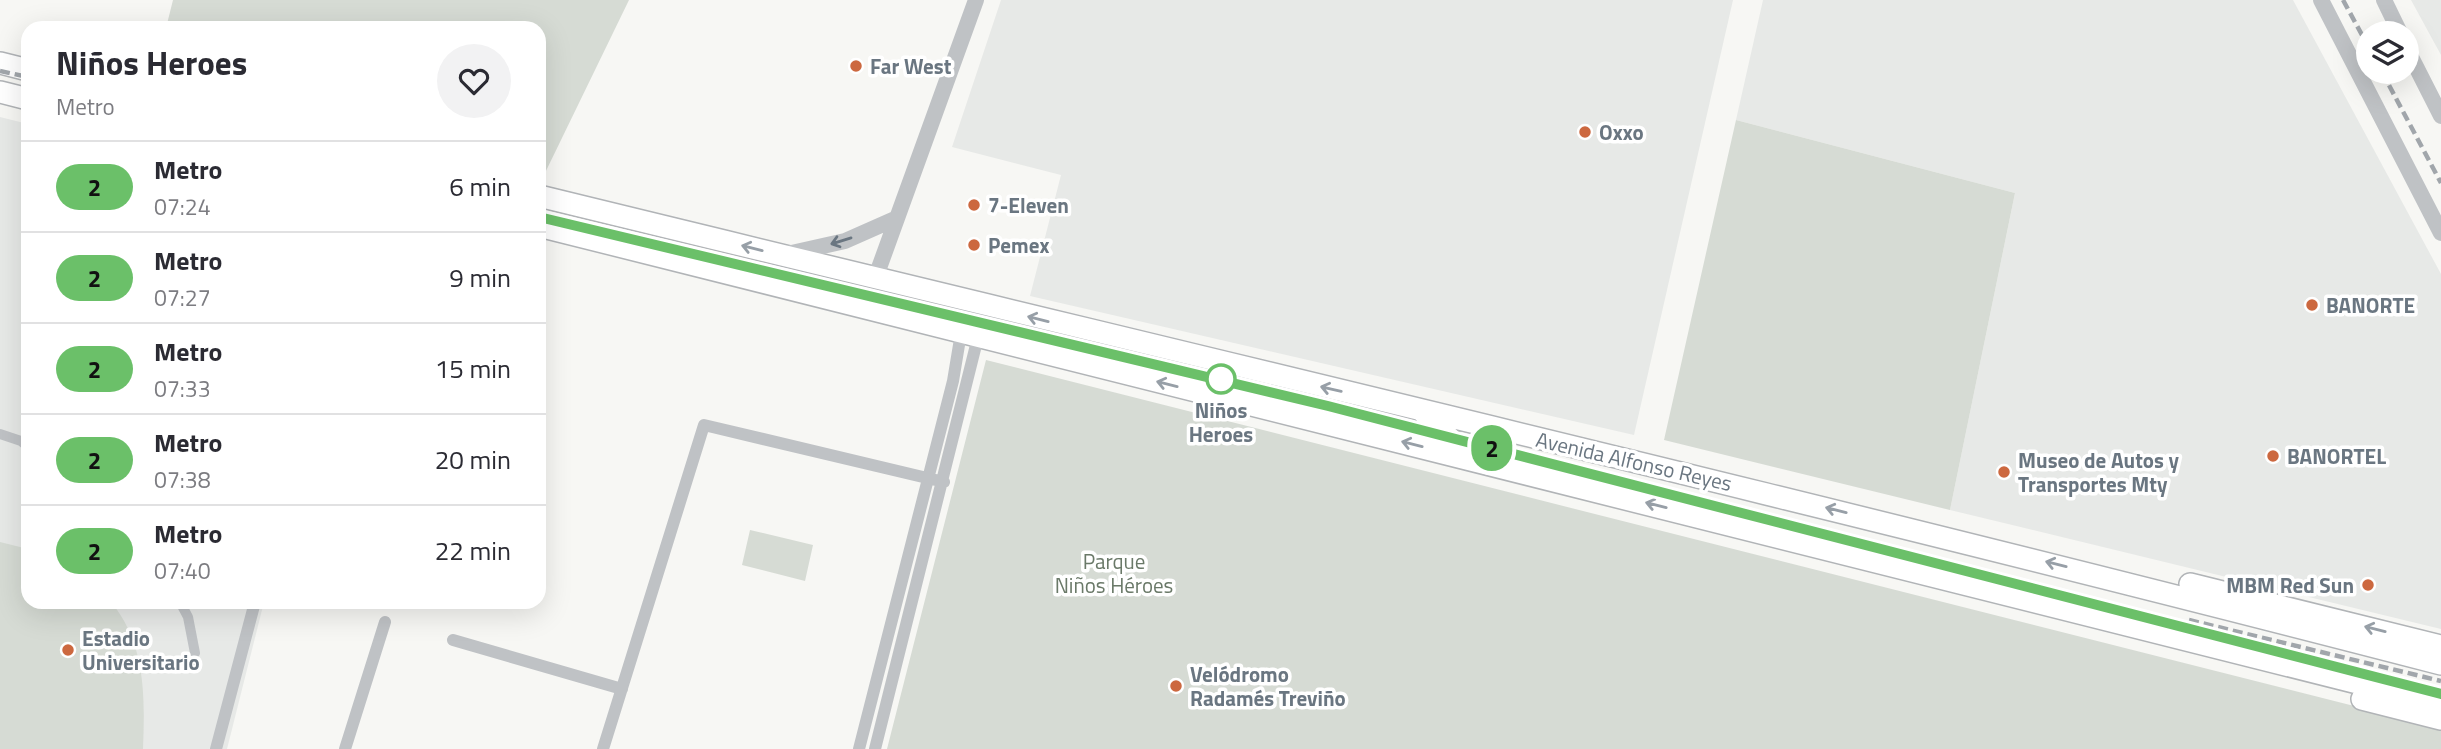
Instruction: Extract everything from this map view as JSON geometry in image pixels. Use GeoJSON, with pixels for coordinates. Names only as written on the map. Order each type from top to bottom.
{"type":"FeatureCollection","features":[{"type":"Feature","properties":{"kind":"highway"},"geometry":{"type":"LineString","coordinates":[[0,63],[21,68]]}},
{"type":"Feature","properties":{"kind":"highway"},"geometry":{"type":"LineString","coordinates":[[0,92],[21,97]]}},
{"type":"Feature","properties":{"kind":"highway","name":"Avenida Alfonso Reyes"},"geometry":{"type":"LineString","coordinates":[[546,198],[1422,411],[1625,457],[2123,581],[2441,664]]}},
{"type":"Feature","properties":{"kind":"highway","name":"Avenida Alfonso Reyes"},"geometry":{"type":"LineString","coordinates":[[546,228],[2441,704]]}},
{"type":"Feature","properties":{"kind":"highway"},"geometry":{"type":"LineString","coordinates":[[842,270],[920,322]]}},
{"type":"Feature","properties":{"kind":"highway"},"geometry":{"type":"LineString","coordinates":[[1422,411],[1471,459]]}},
{"type":"Feature","properties":{"kind":"highway"},"geometry":{"type":"LineString","coordinates":[[2123,581],[2137,576],[2183,582],[2441,646]]}},
{"type":"Feature","properties":{"kind":"highway"},"geometry":{"type":"LineString","coordinates":[[2042,602],[2070,624],[2441,719]]}},
{"type":"Feature","properties":{"kind":"street"},"geometry":{"type":"LineString","coordinates":[[876,279],[976,0]]}},
{"type":"Feature","properties":{"kind":"street"},"geometry":{"type":"LineString","coordinates":[[2321,0],[2441,233]]}},
{"type":"Feature","properties":{"kind":"street"},"geometry":{"type":"LineString","coordinates":[[2384,0],[2394,21]]}},
{"type":"Feature","properties":{"kind":"street"},"geometry":{"type":"LineString","coordinates":[[2419,73],[2441,116]]}},
{"type":"Feature","properties":{"kind":"street"},"geometry":{"type":"LineString","coordinates":[[782,255],[845,241],[897,218]]}},
{"type":"Feature","properties":{"kind":"street"},"geometry":{"type":"LineString","coordinates":[[859,749],[929,479],[970,335]]}},
{"type":"Feature","properties":{"kind":"street"},"geometry":{"type":"LineString","coordinates":[[875,749],[944,482],[970,335]]}},
{"type":"Feature","properties":{"kind":"street"},"geometry":{"type":"LineString","coordinates":[[603,749],[704,425],[944,482]]}},
{"type":"Feature","properties":{"kind":"street"},"geometry":{"type":"LineString","coordinates":[[0,434],[21,441]]}},
{"type":"Feature","properties":{"kind":"street"},"geometry":{"type":"LineString","coordinates":[[902,583],[917,586]]}},
{"type":"Feature","properties":{"kind":"street"},"geometry":{"type":"LineString","coordinates":[[184,609],[188,617],[195,653]]}},
{"type":"Feature","properties":{"kind":"street"},"geometry":{"type":"LineString","coordinates":[[216,749],[253,609]]}},
{"type":"Feature","properties":{"kind":"street"},"geometry":{"type":"LineString","coordinates":[[345,749],[385,622]]}},
{"type":"Feature","properties":{"kind":"street"},"geometry":{"type":"LineString","coordinates":[[453,640],[622,689]]}},
{"type":"Feature","properties":{"kind":"shaded area"},"geometry":{"type":"Polygon","coordinates":[[[1001,0],[1733,0],[1634,435],[1030,296],[1061,175],[952,147],[1001,0]]]}},
{"type":"Feature","properties":{"kind":"shaded area"},"geometry":{"type":"Polygon","coordinates":[[[1763,0],[2293,0],[2441,274],[2441,629],[1950,510],[2015,193],[1736,120],[1763,0]]]}},
{"type":"Feature","properties":{"kind":"shaded area"},"geometry":{"type":"Polygon","coordinates":[[[2411,0],[2441,0],[2441,55],[2411,0]]]}},
{"type":"Feature","properties":{"kind":"shaded area"},"geometry":{"type":"Polygon","coordinates":[[[0,117],[21,122],[21,609],[262,609],[227,749],[0,749],[0,117]]]}},
{"type":"Feature","properties":{"kind":"green space"},"geometry":{"type":"Polygon","coordinates":[[[173,0],[629,0],[546,171],[546,21],[168,21],[173,0]]]}},
{"type":"Feature","properties":{"kind":"green space"},"geometry":{"type":"Polygon","coordinates":[[[1736,120],[2015,193],[1950,510],[1664,440],[1736,120]]]}},
{"type":"Feature","properties":{"kind":"green space","name":"Parque Niños Héroes"},"geometry":{"type":"Polygon","coordinates":[[[986,360],[2441,728],[2441,749],[887,749],[986,360]]]}},
{"type":"Feature","properties":{"kind":"green space"},"geometry":{"type":"Polygon","coordinates":[[[750,530],[813,545],[805,581],[742,565],[750,530]]]}},
{"type":"Feature","properties":{"kind":"green space","name":"Estadio Universitario"},"geometry":{"type":"Polygon","coordinates":[[[0,542],[21,547],[21,609],[116,609],[123,618],[137,653],[144,710],[143,749],[0,749],[0,542]]]}},
{"type":"Feature","properties":{"kind":"railway"},"geometry":{"type":"LineString","coordinates":[[2343,0],[2356,24]]}},
{"type":"Feature","properties":{"kind":"railway"},"geometry":{"type":"LineString","coordinates":[[0,71],[21,76]]}},
{"type":"Feature","properties":{"kind":"railway"},"geometry":{"type":"LineString","coordinates":[[2388,84],[2441,183]]}},
{"type":"Feature","properties":{"kind":"railway"},"geometry":{"type":"LineString","coordinates":[[546,219],[1328,406],[2441,694]]}},
{"type":"Feature","properties":{"kind":"railway"},"geometry":{"type":"LineString","coordinates":[[2189,620],[2441,681]]}},
{"type":"Feature","properties":{"kind":"metro line","name":"2"},"geometry":{"type":"LineString","coordinates":[[546,219],[1328,406],[2441,694]]}},
{"type":"Feature","properties":{"kind":"place","name":"Far West"},"geometry":{"type":"Point","coordinates":[856,66]}},
{"type":"Feature","properties":{"kind":"place","name":"Oxxo"},"geometry":{"type":"Point","coordinates":[1585,132]}},
{"type":"Feature","properties":{"kind":"place","name":"7-Eleven"},"geometry":{"type":"Point","coordinates":[974,205]}},
{"type":"Feature","properties":{"kind":"place","name":"Pemex"},"geometry":{"type":"Point","coordinates":[974,245]}},
{"type":"Feature","properties":{"kind":"place","name":"BANORTE"},"geometry":{"type":"Point","coordinates":[2312,305]}},
{"type":"Feature","properties":{"kind":"place","name":"Niños Heroes"},"geometry":{"type":"Point","coordinates":[1221,379]}},
{"type":"Feature","properties":{"kind":"place","name":"BANORTEL"},"geometry":{"type":"Point","coordinates":[2273,456]}},
{"type":"Feature","properties":{"kind":"place","name":"Museo de Autos y Transportes Mty"},"geometry":{"type":"Point","coordinates":[2004,472]}},
{"type":"Feature","properties":{"kind":"place","name":"MBM Red Sun"},"geometry":{"type":"Point","coordinates":[2368,585]}},
{"type":"Feature","properties":{"kind":"place","name":"Estadio Universitario"},"geometry":{"type":"Point","coordinates":[68,650]}},
{"type":"Feature","properties":{"kind":"place","name":"Velódromo Radamés Treviño"},"geometry":{"type":"Point","coordinates":[1176,686]}}]}
